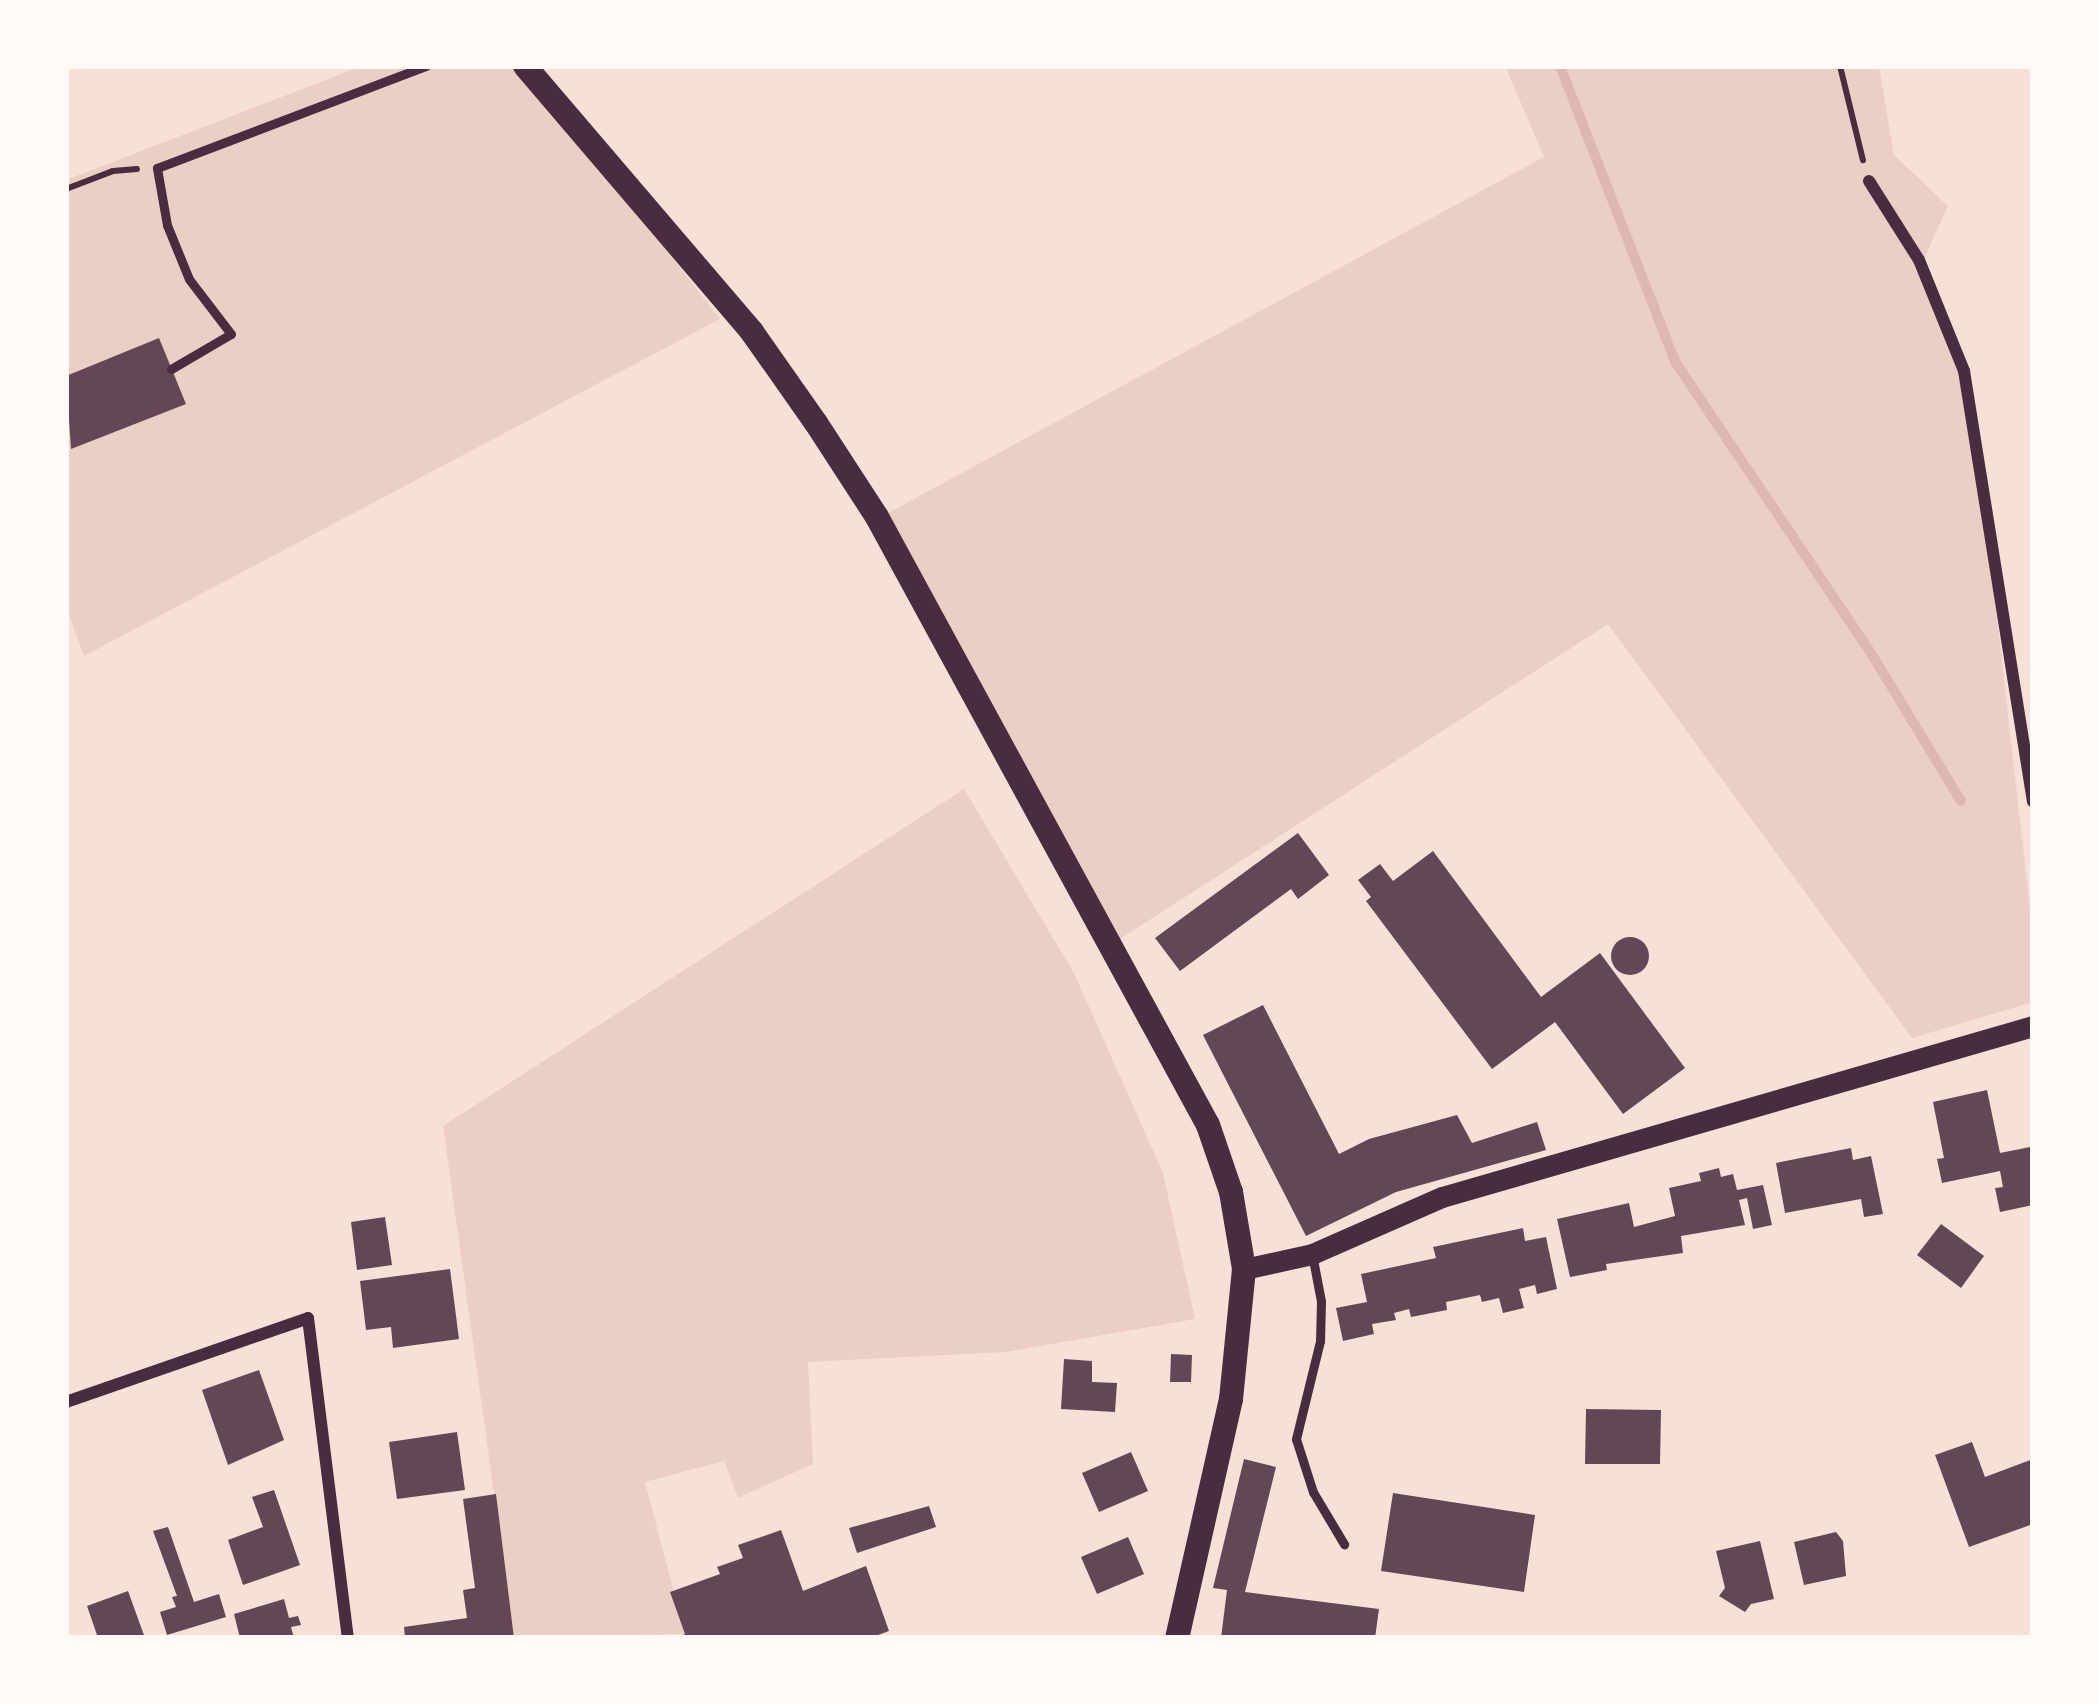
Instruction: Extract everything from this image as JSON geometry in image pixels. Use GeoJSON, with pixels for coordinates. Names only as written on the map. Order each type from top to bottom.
{"type":"FeatureCollection","features":[{"type":"Feature","properties":{"kind":"main road"},"geometry":{"type":"LineString","coordinates":[[525,66],[752,332],[877,517],[1208,1125],[1231,1192],[1244,1269],[1231,1400],[1177,1638]]}},
{"type":"Feature","properties":{"kind":"street"},"geometry":{"type":"LineString","coordinates":[[1869,181],[1919,260],[1964,371],[2033,801]]}},
{"type":"Feature","properties":{"kind":"street"},"geometry":{"type":"LineString","coordinates":[[1244,1269],[1312,1254],[1442,1197],[2033,1025]]}},
{"type":"Feature","properties":{"kind":"street"},"geometry":{"type":"LineString","coordinates":[[66,1402],[308,1318],[348,1638]]}},
{"type":"Feature","properties":{"kind":"lane"},"geometry":{"type":"LineString","coordinates":[[172,369],[231,334],[189,279],[167,225],[157,168],[427,66]]}},
{"type":"Feature","properties":{"kind":"lane"},"geometry":{"type":"LineString","coordinates":[[1312,1254],[1321,1301],[1320,1340],[1296,1439],[1313,1492],[1344,1544]]}},
{"type":"Feature","properties":{"kind":"path"},"geometry":{"type":"LineString","coordinates":[[1840,66],[1869,181]]}},
{"type":"Feature","properties":{"kind":"path"},"geometry":{"type":"LineString","coordinates":[[66,189],[112,171],[157,168]]}},
{"type":"Feature","properties":{"kind":"shaded area"},"geometry":{"type":"Polygon","coordinates":[[[362,66],[513,66],[606,173],[720,319],[84,656],[66,607],[66,180],[362,66]]]}},
{"type":"Feature","properties":{"kind":"shaded area"},"geometry":{"type":"Polygon","coordinates":[[[1505,66],[1879,66],[1894,155],[1948,206],[1918,272],[1958,372],[1991,565],[2033,935],[2033,1002],[1912,1038],[1608,624],[1120,939],[888,513],[1544,157],[1505,66]]]}},
{"type":"Feature","properties":{"kind":"shaded area"},"geometry":{"type":"Polygon","coordinates":[[[964,789],[1074,973],[1163,1173],[1195,1319],[1006,1352],[808,1362],[813,1464],[738,1498],[724,1461],[645,1482],[685,1634],[514,1638],[443,1126],[964,789]]]}},
{"type":"Feature","properties":{"kind":"building"},"geometry":{"type":"Polygon","coordinates":[[[159,338],[186,404],[71,449],[66,376],[159,338]]]}},
{"type":"Feature","properties":{"kind":"building"},"geometry":{"type":"Polygon","coordinates":[[[1298,833],[1329,875],[1298,899],[1291,889],[1180,971],[1155,938],[1298,833]]]}},
{"type":"Feature","properties":{"kind":"building"},"geometry":{"type":"Polygon","coordinates":[[[1433,851],[1541,997],[1600,953],[1685,1068],[1623,1114],[1555,1022],[1492,1069],[1366,901],[1371,897],[1358,880],[1380,864],[1393,881],[1433,851]]]}},
{"type":"Feature","properties":{"kind":"building"},"geometry":{"type":"Polygon","coordinates":[[[1630,937],[1644,942],[1649,956],[1644,970],[1630,975],[1616,970],[1611,956],[1616,942],[1630,937]]]}},
{"type":"Feature","properties":{"kind":"building"},"geometry":{"type":"Polygon","coordinates":[[[1263,1005],[1339,1154],[1369,1139],[1457,1115],[1472,1143],[1537,1122],[1546,1150],[1396,1192],[1306,1236],[1203,1035],[1263,1005]]]}},
{"type":"Feature","properties":{"kind":"building"},"geometry":{"type":"Polygon","coordinates":[[[1987,1090],[2000,1153],[2030,1147],[2033,1205],[2000,1212],[1995,1188],[2003,1187],[2000,1171],[1942,1183],[1937,1159],[1944,1158],[1933,1102],[1987,1090]]]}},
{"type":"Feature","properties":{"kind":"building"},"geometry":{"type":"Polygon","coordinates":[[[1851,1148],[1853,1160],[1871,1156],[1883,1214],[1864,1217],[1861,1199],[1785,1213],[1776,1163],[1851,1148]]]}},
{"type":"Feature","properties":{"kind":"building"},"geometry":{"type":"Polygon","coordinates":[[[1719,1168],[1721,1177],[1733,1174],[1737,1190],[1763,1185],[1772,1225],[1753,1229],[1747,1198],[1739,1200],[1745,1225],[1681,1236],[1683,1253],[1606,1264],[1607,1270],[1570,1277],[1557,1219],[1629,1203],[1634,1227],[1675,1216],[1669,1188],[1701,1181],[1699,1173],[1719,1168]]]}},
{"type":"Feature","properties":{"kind":"building"},"geometry":{"type":"Polygon","coordinates":[[[385,1217],[392,1265],[357,1270],[351,1222],[385,1217]]]}},
{"type":"Feature","properties":{"kind":"building"},"geometry":{"type":"Polygon","coordinates":[[[1941,1224],[1984,1256],[1961,1288],[1917,1255],[1941,1224]]]}},
{"type":"Feature","properties":{"kind":"building"},"geometry":{"type":"Polygon","coordinates":[[[1523,1228],[1525,1241],[1546,1237],[1557,1289],[1537,1294],[1535,1285],[1519,1289],[1524,1308],[1503,1313],[1499,1298],[1482,1302],[1480,1295],[1446,1302],[1447,1310],[1411,1317],[1409,1309],[1394,1313],[1396,1320],[1372,1324],[1374,1334],[1343,1341],[1336,1308],[1367,1302],[1361,1274],[1436,1258],[1433,1247],[1523,1228]]]}},
{"type":"Feature","properties":{"kind":"building"},"geometry":{"type":"Polygon","coordinates":[[[450,1269],[459,1339],[393,1348],[391,1327],[366,1330],[360,1281],[450,1269]]]}},
{"type":"Feature","properties":{"kind":"building"},"geometry":{"type":"Polygon","coordinates":[[[1171,1354],[1192,1355],[1191,1382],[1170,1382],[1171,1354]]]}},
{"type":"Feature","properties":{"kind":"building"},"geometry":{"type":"Polygon","coordinates":[[[1064,1359],[1092,1361],[1092,1382],[1117,1383],[1115,1412],[1061,1409],[1064,1359]]]}},
{"type":"Feature","properties":{"kind":"building"},"geometry":{"type":"Polygon","coordinates":[[[259,1370],[284,1440],[228,1465],[202,1390],[259,1370]]]}},
{"type":"Feature","properties":{"kind":"building"},"geometry":{"type":"Polygon","coordinates":[[[1586,1409],[1661,1410],[1660,1464],[1585,1464],[1586,1409]]]}},
{"type":"Feature","properties":{"kind":"building"},"geometry":{"type":"Polygon","coordinates":[[[457,1432],[465,1490],[397,1499],[389,1442],[457,1432]]]}},
{"type":"Feature","properties":{"kind":"building"},"geometry":{"type":"Polygon","coordinates":[[[1972,1442],[1985,1477],[2033,1459],[2033,1524],[1969,1547],[1935,1455],[1972,1442]]]}},
{"type":"Feature","properties":{"kind":"building"},"geometry":{"type":"Polygon","coordinates":[[[1131,1452],[1148,1491],[1099,1512],[1082,1473],[1131,1452]]]}},
{"type":"Feature","properties":{"kind":"building"},"geometry":{"type":"Polygon","coordinates":[[[1244,1459],[1276,1467],[1245,1592],[1379,1609],[1375,1638],[1221,1638],[1227,1590],[1213,1588],[1244,1459]]]}},
{"type":"Feature","properties":{"kind":"building"},"geometry":{"type":"Polygon","coordinates":[[[274,1490],[300,1565],[243,1585],[228,1540],[263,1527],[252,1497],[274,1490]]]}},
{"type":"Feature","properties":{"kind":"building"},"geometry":{"type":"Polygon","coordinates":[[[1393,1493],[1535,1515],[1524,1592],[1381,1571],[1393,1493]]]}},
{"type":"Feature","properties":{"kind":"building"},"geometry":{"type":"Polygon","coordinates":[[[496,1494],[514,1638],[405,1638],[404,1627],[467,1618],[463,1590],[475,1588],[463,1499],[496,1494]]]}},
{"type":"Feature","properties":{"kind":"building"},"geometry":{"type":"Polygon","coordinates":[[[929,1506],[936,1527],[857,1553],[849,1528],[929,1506]]]}},
{"type":"Feature","properties":{"kind":"building"},"geometry":{"type":"Polygon","coordinates":[[[168,1527],[194,1602],[219,1594],[226,1617],[167,1635],[160,1612],[176,1607],[172,1597],[177,1596],[153,1531],[168,1527]]]}},
{"type":"Feature","properties":{"kind":"building"},"geometry":{"type":"Polygon","coordinates":[[[781,1530],[803,1591],[866,1566],[889,1631],[870,1638],[676,1638],[685,1634],[670,1592],[720,1574],[717,1567],[743,1558],[738,1545],[781,1530]]]}},
{"type":"Feature","properties":{"kind":"building"},"geometry":{"type":"Polygon","coordinates":[[[1836,1532],[1843,1541],[1846,1576],[1804,1585],[1794,1542],[1836,1532]]]}},
{"type":"Feature","properties":{"kind":"building"},"geometry":{"type":"Polygon","coordinates":[[[1128,1537],[1144,1574],[1097,1594],[1081,1557],[1128,1537]]]}},
{"type":"Feature","properties":{"kind":"building"},"geometry":{"type":"Polygon","coordinates":[[[1760,1541],[1774,1599],[1751,1604],[1745,1612],[1719,1596],[1725,1588],[1716,1551],[1760,1541]]]}},
{"type":"Feature","properties":{"kind":"building"},"geometry":{"type":"Polygon","coordinates":[[[128,1591],[145,1638],[98,1638],[87,1606],[128,1591]]]}},
{"type":"Feature","properties":{"kind":"building"},"geometry":{"type":"Polygon","coordinates":[[[284,1599],[289,1618],[298,1616],[301,1625],[291,1627],[294,1638],[240,1638],[234,1614],[284,1599]]]}},
{"type":"Feature","properties":{"kind":"waterway"},"geometry":{"type":"LineString","coordinates":[[1560,66],[1676,363],[1874,658],[1961,801]]}}]}
